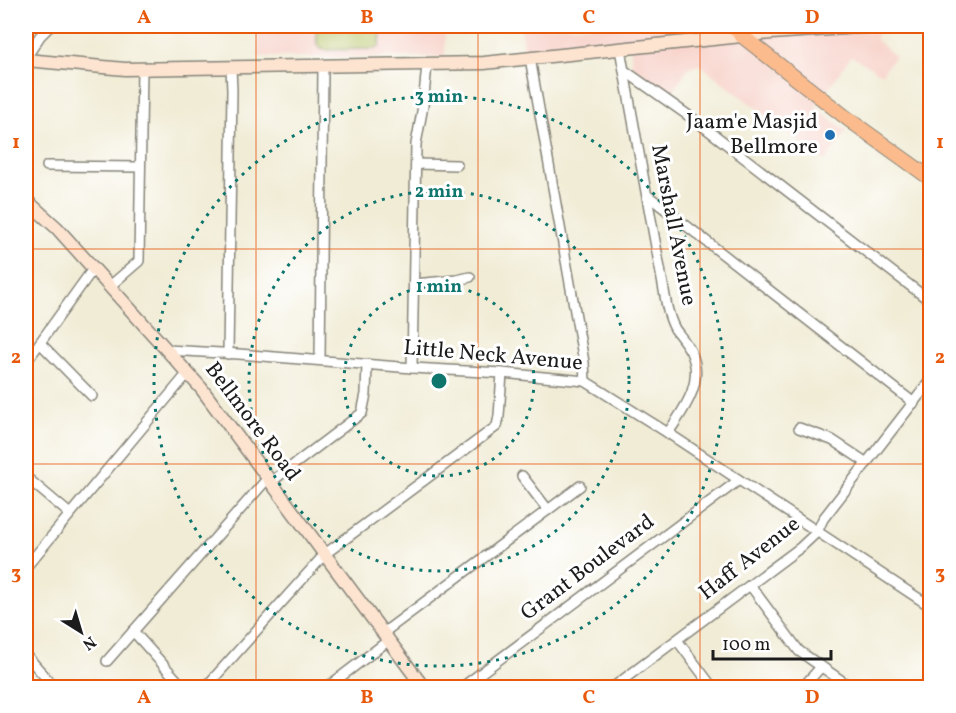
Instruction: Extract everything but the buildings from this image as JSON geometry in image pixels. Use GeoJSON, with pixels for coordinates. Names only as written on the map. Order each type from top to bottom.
{"type":"FeatureCollection","features":[{"type":"Feature","properties":{"kind":"main road"},"geometry":{"type":"LineString","coordinates":[[26,59],[125,69],[484,63],[620,49],[737,31],[874,26]]}},
{"type":"Feature","properties":{"kind":"main road"},"geometry":{"type":"LineString","coordinates":[[904,26],[930,26]]}},
{"type":"Feature","properties":{"kind":"main road"},"geometry":{"type":"LineString","coordinates":[[737,31],[848,119],[930,178]]}},
{"type":"Feature","properties":{"kind":"main road","name":"Bellmore Road"},"geometry":{"type":"LineString","coordinates":[[27,204],[57,228],[201,388],[424,687]]}},
{"type":"Feature","properties":{"kind":"street"},"geometry":{"type":"LineString","coordinates":[[26,59],[40,36],[50,26]]}},
{"type":"Feature","properties":{"kind":"street","name":"Marshall Avenue"},"geometry":{"type":"LineString","coordinates":[[620,49],[667,307],[674,327],[691,351],[696,372],[691,396],[668,434]]}},
{"type":"Feature","properties":{"kind":"street"},"geometry":{"type":"LineString","coordinates":[[530,58],[584,362],[585,381]]}},
{"type":"Feature","properties":{"kind":"street"},"geometry":{"type":"LineString","coordinates":[[412,368],[416,144],[427,64]]}},
{"type":"Feature","properties":{"kind":"street"},"geometry":{"type":"LineString","coordinates":[[320,360],[323,67]]}},
{"type":"Feature","properties":{"kind":"street"},"geometry":{"type":"LineString","coordinates":[[228,354],[231,68]]}},
{"type":"Feature","properties":{"kind":"street"},"geometry":{"type":"LineString","coordinates":[[110,286],[139,261],[142,69]]}},
{"type":"Feature","properties":{"kind":"street"},"geometry":{"type":"LineString","coordinates":[[625,70],[699,123],[930,301]]}},
{"type":"Feature","properties":{"kind":"street"},"geometry":{"type":"LineString","coordinates":[[416,164],[457,165]]}},
{"type":"Feature","properties":{"kind":"street"},"geometry":{"type":"LineString","coordinates":[[47,166],[140,167]]}},
{"type":"Feature","properties":{"kind":"street"},"geometry":{"type":"LineString","coordinates":[[647,195],[914,403]]}},
{"type":"Feature","properties":{"kind":"street"},"geometry":{"type":"LineString","coordinates":[[26,362],[93,269]]}},
{"type":"Feature","properties":{"kind":"street"},"geometry":{"type":"LineString","coordinates":[[414,285],[470,277]]}},
{"type":"Feature","properties":{"kind":"street"},"geometry":{"type":"LineString","coordinates":[[40,343],[92,396]]}},
{"type":"Feature","properties":{"kind":"street","name":"Little Neck Avenue"},"geometry":{"type":"LineString","coordinates":[[167,350],[502,373],[585,381],[930,606]]}},
{"type":"Feature","properties":{"kind":"street"},"geometry":{"type":"LineString","coordinates":[[106,661],[269,480],[362,413],[366,394],[367,364]]}},
{"type":"Feature","properties":{"kind":"street"},"geometry":{"type":"LineString","coordinates":[[26,567],[188,373]]}},
{"type":"Feature","properties":{"kind":"street"},"geometry":{"type":"LineString","coordinates":[[205,687],[325,554],[496,426],[499,417],[502,373]]}},
{"type":"Feature","properties":{"kind":"street","name":"Haff Avenue"},"geometry":{"type":"LineString","coordinates":[[612,687],[801,547],[817,531],[823,519],[930,381]]}},
{"type":"Feature","properties":{"kind":"street"},"geometry":{"type":"LineString","coordinates":[[799,428],[832,440],[867,463]]}},
{"type":"Feature","properties":{"kind":"street"},"geometry":{"type":"LineString","coordinates":[[522,476],[548,510]]}},
{"type":"Feature","properties":{"kind":"street"},"geometry":{"type":"LineString","coordinates":[[26,477],[70,514]]}},
{"type":"Feature","properties":{"kind":"street","name":"Grant Boulevard"},"geometry":{"type":"LineString","coordinates":[[461,687],[739,480]]}},
{"type":"Feature","properties":{"kind":"street"},"geometry":{"type":"LineString","coordinates":[[326,687],[386,637],[580,486]]}},
{"type":"Feature","properties":{"kind":"street"},"geometry":{"type":"LineString","coordinates":[[750,585],[799,651],[852,687]]}},
{"type":"Feature","properties":{"kind":"street"},"geometry":{"type":"LineString","coordinates":[[133,631],[184,687]]}},
{"type":"Feature","properties":{"kind":"street"},"geometry":{"type":"LineString","coordinates":[[677,640],[713,687]]}},
{"type":"Feature","properties":{"kind":"street"},"geometry":{"type":"LineString","coordinates":[[26,656],[55,687]]}},
{"type":"Feature","properties":{"kind":"street"},"geometry":{"type":"LineString","coordinates":[[802,687],[820,666]]}},
{"type":"Feature","properties":{"kind":"shaded area"},"geometry":{"type":"Polygon","coordinates":[[[258,26],[445,26],[445,57],[258,57],[258,26]]]}},
{"type":"Feature","properties":{"kind":"shaded area"},"geometry":{"type":"Polygon","coordinates":[[[521,26],[881,26],[875,39],[895,56],[882,74],[851,56],[815,108],[847,131],[825,161],[700,65],[688,68],[671,93],[632,67],[630,41],[523,52],[521,26]]]}},
{"type":"Feature","properties":{"kind":"green space"},"geometry":{"type":"Polygon","coordinates":[[[316,26],[381,26],[380,46],[375,49],[324,50],[317,44],[316,26]]]}},
{"type":"Feature","properties":{"kind":"place","name":"Jaam'e Masjid Bellmore"},"geometry":{"type":"Point","coordinates":[830,135]}}]}
